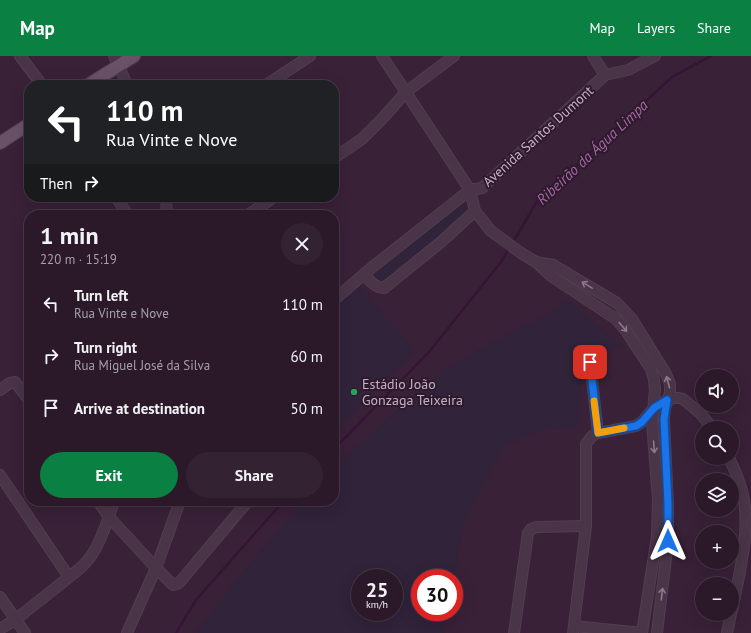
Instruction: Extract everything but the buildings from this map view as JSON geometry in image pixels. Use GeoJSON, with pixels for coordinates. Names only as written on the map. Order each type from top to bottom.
{"type":"FeatureCollection","features":[{"type":"Feature","properties":{"kind":"main road"},"geometry":{"type":"LineString","coordinates":[[94,80],[117,61],[134,56]]}},
{"type":"Feature","properties":{"kind":"main road"},"geometry":{"type":"LineString","coordinates":[[0,144],[24,127]]}},
{"type":"Feature","properties":{"kind":"street"},"geometry":{"type":"LineString","coordinates":[[20,56],[38,80]]}},
{"type":"Feature","properties":{"kind":"street"},"geometry":{"type":"LineString","coordinates":[[274,80],[310,56]]}},
{"type":"Feature","properties":{"kind":"street"},"geometry":{"type":"LineString","coordinates":[[382,56],[470,190],[475,211],[491,231],[536,262],[551,276],[616,319],[651,368],[655,389],[654,408],[652,422],[658,500],[657,536],[642,633],[574,629],[586,526],[586,444],[598,433],[636,426],[642,422],[654,408],[667,400],[674,398],[683,399],[702,414],[707,421]]}},
{"type":"Feature","properties":{"kind":"street"},"geometry":{"type":"LineString","coordinates":[[339,155],[362,139],[406,92],[454,56]]}},
{"type":"Feature","properties":{"kind":"street"},"geometry":{"type":"LineString","coordinates":[[593,56],[605,75]]}},
{"type":"Feature","properties":{"kind":"street","name":"Avenida Santos Dumont"},"geometry":{"type":"LineString","coordinates":[[339,296],[470,190],[482,188],[605,75],[628,70],[655,56]]}},
{"type":"Feature","properties":{"kind":"street"},"geometry":{"type":"LineString","coordinates":[[117,61],[125,80]]}},
{"type":"Feature","properties":{"kind":"street"},"geometry":{"type":"LineString","coordinates":[[255,210],[267,202]]}},
{"type":"Feature","properties":{"kind":"street"},"geometry":{"type":"LineString","coordinates":[[364,274],[374,285],[379,288],[384,288],[441,242],[475,211]]}},
{"type":"Feature","properties":{"kind":"street"},"geometry":{"type":"LineString","coordinates":[[536,262],[553,265],[617,303],[632,318],[670,384],[670,393],[667,400],[664,419],[668,504],[668,541],[657,633]]}},
{"type":"Feature","properties":{"kind":"street"},"geometry":{"type":"LineString","coordinates":[[590,362],[598,433]]}},
{"type":"Feature","properties":{"kind":"street"},"geometry":{"type":"LineString","coordinates":[[0,390],[10,383],[15,382],[24,394]]}},
{"type":"Feature","properties":{"kind":"street"},"geometry":{"type":"LineString","coordinates":[[732,465],[744,496],[746,519],[745,541],[738,577]]}},
{"type":"Feature","properties":{"kind":"street"},"geometry":{"type":"LineString","coordinates":[[0,475],[69,577]]}},
{"type":"Feature","properties":{"kind":"street"},"geometry":{"type":"LineString","coordinates":[[101,506],[109,517],[173,585],[179,583],[244,506]]}},
{"type":"Feature","properties":{"kind":"street"},"geometry":{"type":"LineString","coordinates":[[0,629],[15,620],[78,570],[87,561],[94,552],[112,506]]}},
{"type":"Feature","properties":{"kind":"street"},"geometry":{"type":"LineString","coordinates":[[127,633],[156,568],[178,506]]}},
{"type":"Feature","properties":{"kind":"street"},"geometry":{"type":"LineString","coordinates":[[514,633],[528,533],[531,529],[537,526],[586,526]]}},
{"type":"Feature","properties":{"kind":"street"},"geometry":{"type":"LineString","coordinates":[[0,597],[25,633]]}},
{"type":"Feature","properties":{"kind":"street"},"geometry":{"type":"LineString","coordinates":[[727,633],[730,621]]}},
{"type":"Feature","properties":{"kind":"shaded area"},"geometry":{"type":"Polygon","coordinates":[[[463,202],[470,211],[380,283],[372,272],[463,202]]]}},
{"type":"Feature","properties":{"kind":"shaded area","name":"Estádio João Gonzaga Teixeira"},"geometry":{"type":"Polygon","coordinates":[[[360,285],[374,305],[415,350],[339,430],[339,304],[360,285]]]}},
{"type":"Feature","properties":{"kind":"shaded area"},"geometry":{"type":"Polygon","coordinates":[[[568,300],[623,347],[583,354],[578,427],[538,430],[504,446],[465,520],[455,569],[411,569],[411,621],[446,621],[444,633],[195,633],[232,586],[300,506],[339,506],[339,463],[440,373],[464,358],[543,318],[568,300]]]}},
{"type":"Feature","properties":{"kind":"waterway","name":"Ribeirão da Água Limpa"},"geometry":{"type":"LineString","coordinates":[[512,244],[536,203],[672,77],[711,56]]}},
{"type":"Feature","properties":{"kind":"waterway","name":"Ribeirão da Água Limpa"},"geometry":{"type":"LineString","coordinates":[[339,444],[429,352],[501,262],[509,248]]}},
{"type":"Feature","properties":{"kind":"waterway","name":"Ribeirão da Água Limpa"},"geometry":{"type":"LineString","coordinates":[[176,633],[196,600],[280,506]]}},
{"type":"Feature","properties":{"kind":"slow traffic"},"geometry":{"type":"LineString","coordinates":[[594,401],[598,433],[624,428]]}},
{"type":"Feature","properties":{"kind":"place","name":"Estádio João Gonzaga Teixeira"},"geometry":{"type":"Point","coordinates":[354,392]}},
{"type":"Feature","properties":{"kind":"route"},"geometry":{"type":"LineString","coordinates":[[590,362],[598,433],[636,426],[642,422],[654,408],[667,400],[665,408],[664,432],[668,504],[668,541]]}}]}
